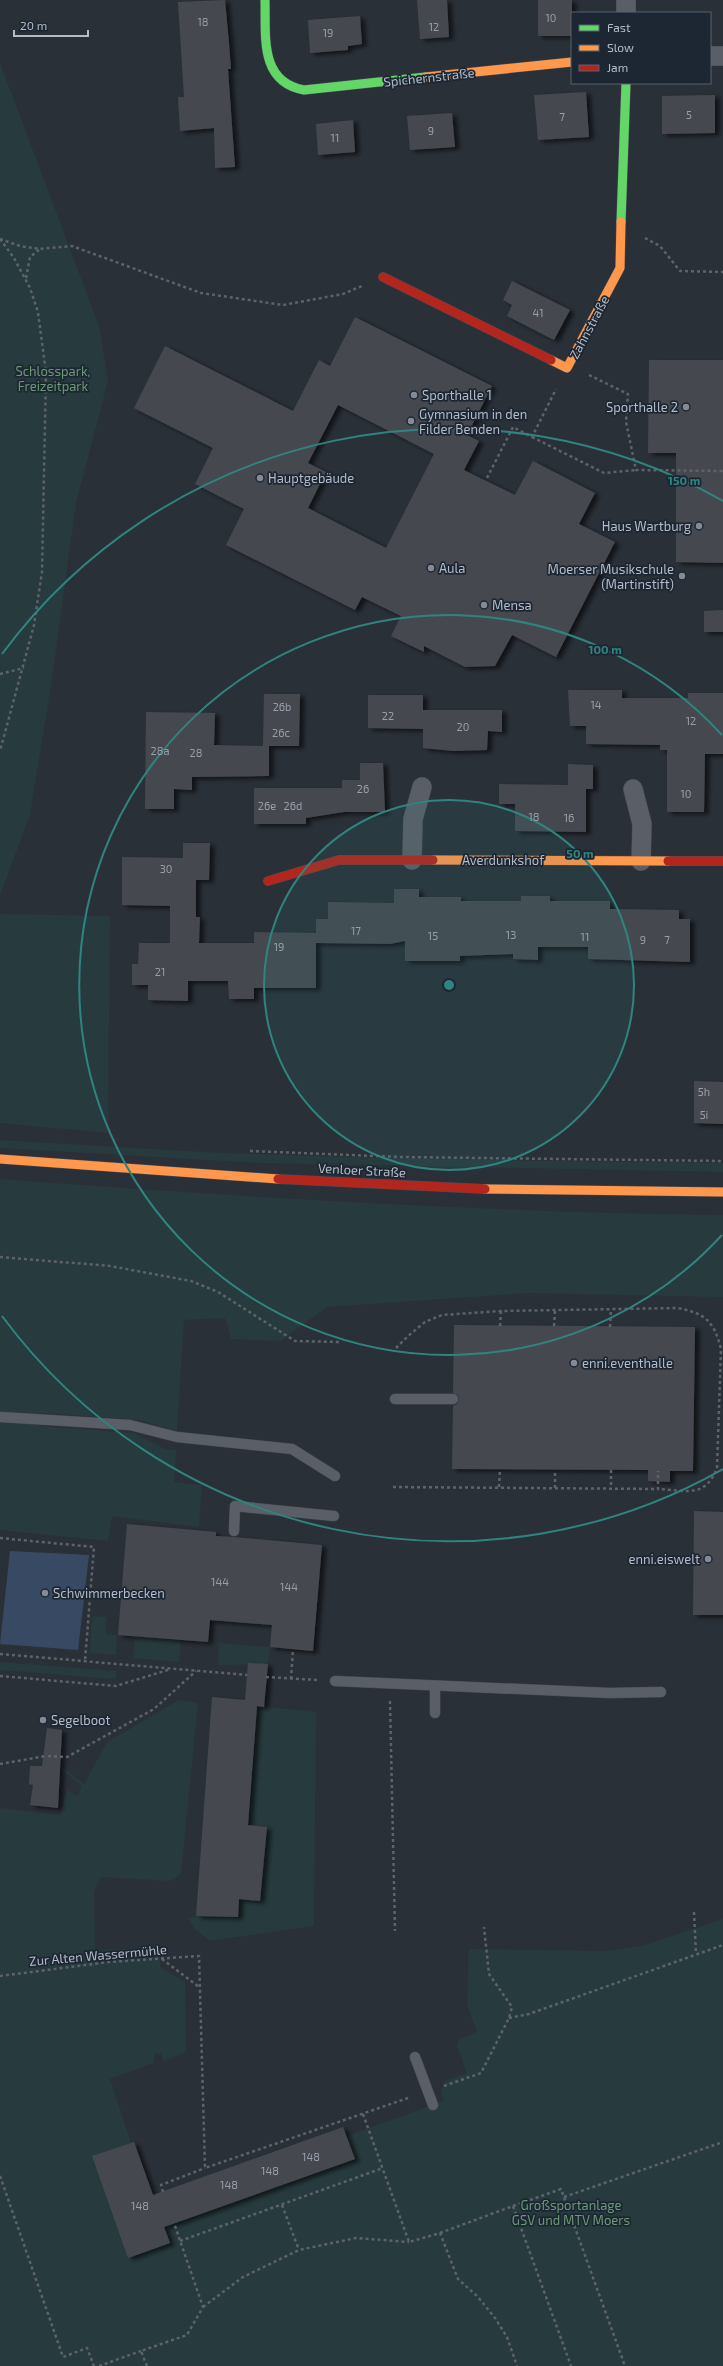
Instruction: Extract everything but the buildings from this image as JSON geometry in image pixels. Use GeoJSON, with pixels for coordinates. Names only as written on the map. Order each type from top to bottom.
{"type":"FeatureCollection","features":[{"type":"Feature","properties":{"kind":"street","name":"Spichernstraße"},"geometry":{"type":"LineString","coordinates":[[265,0],[268,54],[274,72],[286,85],[304,90],[571,62]]}},
{"type":"Feature","properties":{"kind":"street"},"geometry":{"type":"LineString","coordinates":[[626,0],[626,12]]}},
{"type":"Feature","properties":{"kind":"street"},"geometry":{"type":"LineString","coordinates":[[711,56],[723,56]]}},
{"type":"Feature","properties":{"kind":"street","name":"Zahnstraße"},"geometry":{"type":"LineString","coordinates":[[383,277],[566,368],[620,268],[626,84]]}},
{"type":"Feature","properties":{"kind":"street"},"geometry":{"type":"LineString","coordinates":[[412,860],[413,819],[422,787]]}},
{"type":"Feature","properties":{"kind":"street"},"geometry":{"type":"LineString","coordinates":[[633,789],[642,824],[641,861]]}},
{"type":"Feature","properties":{"kind":"street","name":"Averdunkshof"},"geometry":{"type":"LineString","coordinates":[[268,881],[339,860],[723,862]]}},
{"type":"Feature","properties":{"kind":"street","name":"Venloer Straße"},"geometry":{"type":"LineString","coordinates":[[0,1159],[259,1178],[512,1190],[723,1192]]}},
{"type":"Feature","properties":{"kind":"lane"},"geometry":{"type":"LineString","coordinates":[[395,1399],[453,1400]]}},
{"type":"Feature","properties":{"kind":"lane"},"geometry":{"type":"LineString","coordinates":[[0,1417],[130,1425],[177,1437],[292,1449],[335,1476]]}},
{"type":"Feature","properties":{"kind":"lane"},"geometry":{"type":"LineString","coordinates":[[234,1531],[235,1506],[334,1516]]}},
{"type":"Feature","properties":{"kind":"lane"},"geometry":{"type":"LineString","coordinates":[[335,1681],[435,1687],[610,1693],[661,1692]]}},
{"type":"Feature","properties":{"kind":"lane"},"geometry":{"type":"LineString","coordinates":[[435,1687],[435,1713]]}},
{"type":"Feature","properties":{"kind":"lane"},"geometry":{"type":"LineString","coordinates":[[415,2057],[433,2105]]}},
{"type":"Feature","properties":{"kind":"path"},"geometry":{"type":"LineString","coordinates":[[621,227],[660,246],[680,271],[723,272]]}},
{"type":"Feature","properties":{"kind":"path"},"geometry":{"type":"LineString","coordinates":[[0,239],[20,246],[39,250],[72,246],[201,292],[283,305],[343,294],[383,277]]}},
{"type":"Feature","properties":{"kind":"path"},"geometry":{"type":"LineString","coordinates":[[0,239],[14,258],[26,280],[38,312],[46,373],[42,572],[34,625],[24,668],[0,751]]}},
{"type":"Feature","properties":{"kind":"path"},"geometry":{"type":"LineString","coordinates":[[26,280],[30,257],[39,250]]}},
{"type":"Feature","properties":{"kind":"path"},"geometry":{"type":"LineString","coordinates":[[532,437],[566,368],[585,373],[628,394],[626,422],[636,470]]}},
{"type":"Feature","properties":{"kind":"path"},"geometry":{"type":"LineString","coordinates":[[487,478],[513,427],[604,473],[636,470],[723,471]]}},
{"type":"Feature","properties":{"kind":"path"},"geometry":{"type":"LineString","coordinates":[[0,674],[24,668]]}},
{"type":"Feature","properties":{"kind":"path"},"geometry":{"type":"LineString","coordinates":[[249,1152],[401,1157],[723,1161]]}},
{"type":"Feature","properties":{"kind":"path"},"geometry":{"type":"LineString","coordinates":[[0,1257],[110,1266],[191,1281],[218,1292],[295,1341],[339,1342]]}},
{"type":"Feature","properties":{"kind":"path"},"geometry":{"type":"LineString","coordinates":[[393,1487],[611,1488],[697,1491],[706,1488],[713,1479],[717,1468],[721,1349],[718,1337],[705,1317],[694,1311],[677,1308],[501,1311],[442,1315],[425,1322],[396,1348]]}},
{"type":"Feature","properties":{"kind":"path"},"geometry":{"type":"LineString","coordinates":[[610,1327],[611,1309]]}},
{"type":"Feature","properties":{"kind":"path"},"geometry":{"type":"LineString","coordinates":[[554,1326],[555,1310]]}},
{"type":"Feature","properties":{"kind":"path"},"geometry":{"type":"LineString","coordinates":[[500,1326],[501,1311]]}},
{"type":"Feature","properties":{"kind":"path"},"geometry":{"type":"LineString","coordinates":[[499,1487],[500,1469]]}},
{"type":"Feature","properties":{"kind":"path"},"geometry":{"type":"LineString","coordinates":[[555,1470],[555,1488]]}},
{"type":"Feature","properties":{"kind":"path"},"geometry":{"type":"LineString","coordinates":[[611,1470],[611,1488]]}},
{"type":"Feature","properties":{"kind":"path"},"geometry":{"type":"LineString","coordinates":[[658,1471],[658,1489]]}},
{"type":"Feature","properties":{"kind":"path"},"geometry":{"type":"LineString","coordinates":[[0,1538],[94,1547],[85,1661]]}},
{"type":"Feature","properties":{"kind":"path"},"geometry":{"type":"LineString","coordinates":[[91,1596],[113,1598]]}},
{"type":"Feature","properties":{"kind":"path"},"geometry":{"type":"LineString","coordinates":[[291,1679],[293,1650]]}},
{"type":"Feature","properties":{"kind":"path"},"geometry":{"type":"LineString","coordinates":[[0,1654],[173,1668],[247,1676]]}},
{"type":"Feature","properties":{"kind":"path"},"geometry":{"type":"LineString","coordinates":[[0,1676],[116,1686],[173,1668]]}},
{"type":"Feature","properties":{"kind":"path"},"geometry":{"type":"LineString","coordinates":[[0,1764],[47,1756],[67,1757],[154,1709],[197,1671]]}},
{"type":"Feature","properties":{"kind":"path"},"geometry":{"type":"LineString","coordinates":[[266,1677],[335,1681]]}},
{"type":"Feature","properties":{"kind":"path"},"geometry":{"type":"LineString","coordinates":[[390,1685],[395,1931]]}},
{"type":"Feature","properties":{"kind":"path"},"geometry":{"type":"LineString","coordinates":[[694,1912],[696,1954]]}},
{"type":"Feature","properties":{"kind":"path"},"geometry":{"type":"LineString","coordinates":[[163,2192],[161,2185],[205,2168],[481,2073],[509,2018],[512,2007],[489,1974],[484,1927]]}},
{"type":"Feature","properties":{"kind":"path"},"geometry":{"type":"LineString","coordinates":[[509,2018],[528,2014],[723,1945]]}},
{"type":"Feature","properties":{"kind":"path","name":"Zur Alten Wassermühle"},"geometry":{"type":"LineString","coordinates":[[0,1976],[102,1963],[199,1956],[199,1987]]}},
{"type":"Feature","properties":{"kind":"path"},"geometry":{"type":"LineString","coordinates":[[162,1959],[199,1987],[205,2168]]}},
{"type":"Feature","properties":{"kind":"path"},"geometry":{"type":"LineString","coordinates":[[364,2114],[409,2242]]}},
{"type":"Feature","properties":{"kind":"path"},"geometry":{"type":"LineString","coordinates":[[564,2197],[723,2142]]}},
{"type":"Feature","properties":{"kind":"path"},"geometry":{"type":"LineString","coordinates":[[180,2242],[383,2168]]}},
{"type":"Feature","properties":{"kind":"path"},"geometry":{"type":"LineString","coordinates":[[0,2176],[63,2357],[88,2348],[94,2366]]}},
{"type":"Feature","properties":{"kind":"path"},"geometry":{"type":"LineString","coordinates":[[99,2366],[187,2335],[203,2307],[243,2277],[299,2250],[356,2238],[409,2242],[440,2233],[561,2189],[625,2366]]}},
{"type":"Feature","properties":{"kind":"path"},"geometry":{"type":"LineString","coordinates":[[282,2205],[299,2250]]}},
{"type":"Feature","properties":{"kind":"path"},"geometry":{"type":"LineString","coordinates":[[513,2206],[571,2366]]}},
{"type":"Feature","properties":{"kind":"path"},"geometry":{"type":"LineString","coordinates":[[175,2226],[203,2307]]}},
{"type":"Feature","properties":{"kind":"path"},"geometry":{"type":"LineString","coordinates":[[440,2233],[458,2279],[478,2297],[495,2318],[507,2337],[517,2366]]}},
{"type":"Feature","properties":{"kind":"path"},"geometry":{"type":"LineString","coordinates":[[141,2351],[146,2366]]}},
{"type":"Feature","properties":{"kind":"green space","name":"Schlosspark, Freizeitpark"},"geometry":{"type":"Polygon","coordinates":[[[0,63],[99,326],[108,381],[76,503],[52,679],[30,814],[0,896],[0,63]]]}},
{"type":"Feature","properties":{"kind":"green space"},"geometry":{"type":"Polygon","coordinates":[[[0,914],[110,916],[108,1133],[0,1123],[0,914]]]}},
{"type":"Feature","properties":{"kind":"green space"},"geometry":{"type":"Polygon","coordinates":[[[0,1140],[222,1153],[418,1159],[723,1163],[723,1172],[260,1163],[0,1148],[0,1140]]]}},
{"type":"Feature","properties":{"kind":"green space"},"geometry":{"type":"Polygon","coordinates":[[[0,1179],[362,1203],[542,1211],[723,1215],[723,1297],[527,1293],[327,1307],[281,1341],[231,1339],[225,1318],[184,1320],[177,1431],[140,1420],[42,1413],[40,1426],[134,1433],[167,1450],[176,1450],[174,1482],[202,1485],[199,1527],[112,1516],[108,1541],[0,1530],[0,1179]]]}},
{"type":"Feature","properties":{"kind":"green space"},"geometry":{"type":"Polygon","coordinates":[[[92,1616],[107,1617],[106,1634],[117,1635],[116,1655],[90,1653],[92,1616]]]}},
{"type":"Feature","properties":{"kind":"green space"},"geometry":{"type":"Polygon","coordinates":[[[135,1636],[181,1640],[179,1662],[133,1658],[135,1636]]]}},
{"type":"Feature","properties":{"kind":"green space"},"geometry":{"type":"Polygon","coordinates":[[[219,1643],[270,1647],[268,1664],[218,1665],[219,1643]]]}},
{"type":"Feature","properties":{"kind":"green space"},"geometry":{"type":"Polygon","coordinates":[[[0,1662],[117,1671],[115,1679],[0,1670],[0,1662]]]}},
{"type":"Feature","properties":{"kind":"green space","name":"Großsportanlage GSV und MTV Moers"},"geometry":{"type":"Polygon","coordinates":[[[179,1700],[198,1703],[181,1874],[170,1881],[101,1877],[94,1892],[95,1949],[81,1951],[160,1947],[160,1967],[185,1982],[186,2052],[163,2062],[162,2053],[155,2053],[154,2063],[110,2079],[131,2143],[134,2141],[154,2198],[167,2194],[166,2190],[343,2127],[347,2136],[444,2101],[441,2093],[444,2081],[467,2073],[457,2046],[459,2040],[477,2032],[467,2005],[469,1949],[606,1951],[642,1946],[723,1919],[723,2366],[0,2366],[0,1808],[60,1815],[67,1790],[77,1796],[82,1786],[60,1768],[60,1765],[84,1784],[107,1742],[179,1700]]]}},
{"type":"Feature","properties":{"kind":"green space"},"geometry":{"type":"Polygon","coordinates":[[[257,1706],[316,1712],[314,1926],[210,1941],[195,1929],[189,1919],[196,1916],[237,1917],[239,1899],[260,1901],[267,1827],[248,1825],[257,1706]]]}},
{"type":"Feature","properties":{"kind":"water","name":"Schwimmerbecken"},"geometry":{"type":"Polygon","coordinates":[[[10,1551],[89,1555],[78,1650],[0,1644],[10,1551]]]}},
{"type":"Feature","properties":{"kind":"traffic: fast"},"geometry":{"type":"LineString","coordinates":[[265,0],[265,28],[268,56],[272,68],[279,78],[289,85],[304,90],[426,77]]}},
{"type":"Feature","properties":{"kind":"traffic: fast"},"geometry":{"type":"LineString","coordinates":[[621,222],[626,84]]}},
{"type":"Feature","properties":{"kind":"traffic: slow"},"geometry":{"type":"LineString","coordinates":[[426,77],[571,62]]}},
{"type":"Feature","properties":{"kind":"traffic: slow"},"geometry":{"type":"LineString","coordinates":[[551,360],[567,368],[620,268],[621,222]]}},
{"type":"Feature","properties":{"kind":"traffic: slow"},"geometry":{"type":"LineString","coordinates":[[433,860],[668,861]]}},
{"type":"Feature","properties":{"kind":"traffic: slow"},"geometry":{"type":"LineString","coordinates":[[0,1159],[278,1179]]}},
{"type":"Feature","properties":{"kind":"traffic: slow"},"geometry":{"type":"LineString","coordinates":[[485,1189],[723,1192]]}},
{"type":"Feature","properties":{"kind":"traffic: jam"},"geometry":{"type":"LineString","coordinates":[[383,277],[551,360]]}},
{"type":"Feature","properties":{"kind":"traffic: jam"},"geometry":{"type":"LineString","coordinates":[[268,881],[339,860],[433,860]]}},
{"type":"Feature","properties":{"kind":"traffic: jam"},"geometry":{"type":"LineString","coordinates":[[668,861],[723,861]]}},
{"type":"Feature","properties":{"kind":"traffic: jam"},"geometry":{"type":"LineString","coordinates":[[278,1179],[485,1189]]}},
{"type":"Feature","properties":{"kind":"place","name":"Sporthalle 1"},"geometry":{"type":"Point","coordinates":[414,395]}},
{"type":"Feature","properties":{"kind":"place","name":"Sporthalle 2"},"geometry":{"type":"Point","coordinates":[686,407]}},
{"type":"Feature","properties":{"kind":"place","name":"Gymnasium in den Filder Benden"},"geometry":{"type":"Point","coordinates":[411,421]}},
{"type":"Feature","properties":{"kind":"place","name":"Hauptgebäude"},"geometry":{"type":"Point","coordinates":[260,478]}},
{"type":"Feature","properties":{"kind":"place","name":"Haus Wartburg"},"geometry":{"type":"Point","coordinates":[699,526]}},
{"type":"Feature","properties":{"kind":"place","name":"Aula"},"geometry":{"type":"Point","coordinates":[431,568]}},
{"type":"Feature","properties":{"kind":"place","name":"Moerser Musikschule (Martinstift)"},"geometry":{"type":"Point","coordinates":[682,576]}},
{"type":"Feature","properties":{"kind":"place","name":"Mensa"},"geometry":{"type":"Point","coordinates":[484,605]}},
{"type":"Feature","properties":{"kind":"place","name":"enni.eventhalle"},"geometry":{"type":"Point","coordinates":[574,1363]}},
{"type":"Feature","properties":{"kind":"place","name":"enni.eiswelt"},"geometry":{"type":"Point","coordinates":[708,1559]}},
{"type":"Feature","properties":{"kind":"place","name":"Schwimmerbecken"},"geometry":{"type":"Point","coordinates":[45,1593]}},
{"type":"Feature","properties":{"kind":"place","name":"Segelboot"},"geometry":{"type":"Point","coordinates":[43,1720]}}]}
